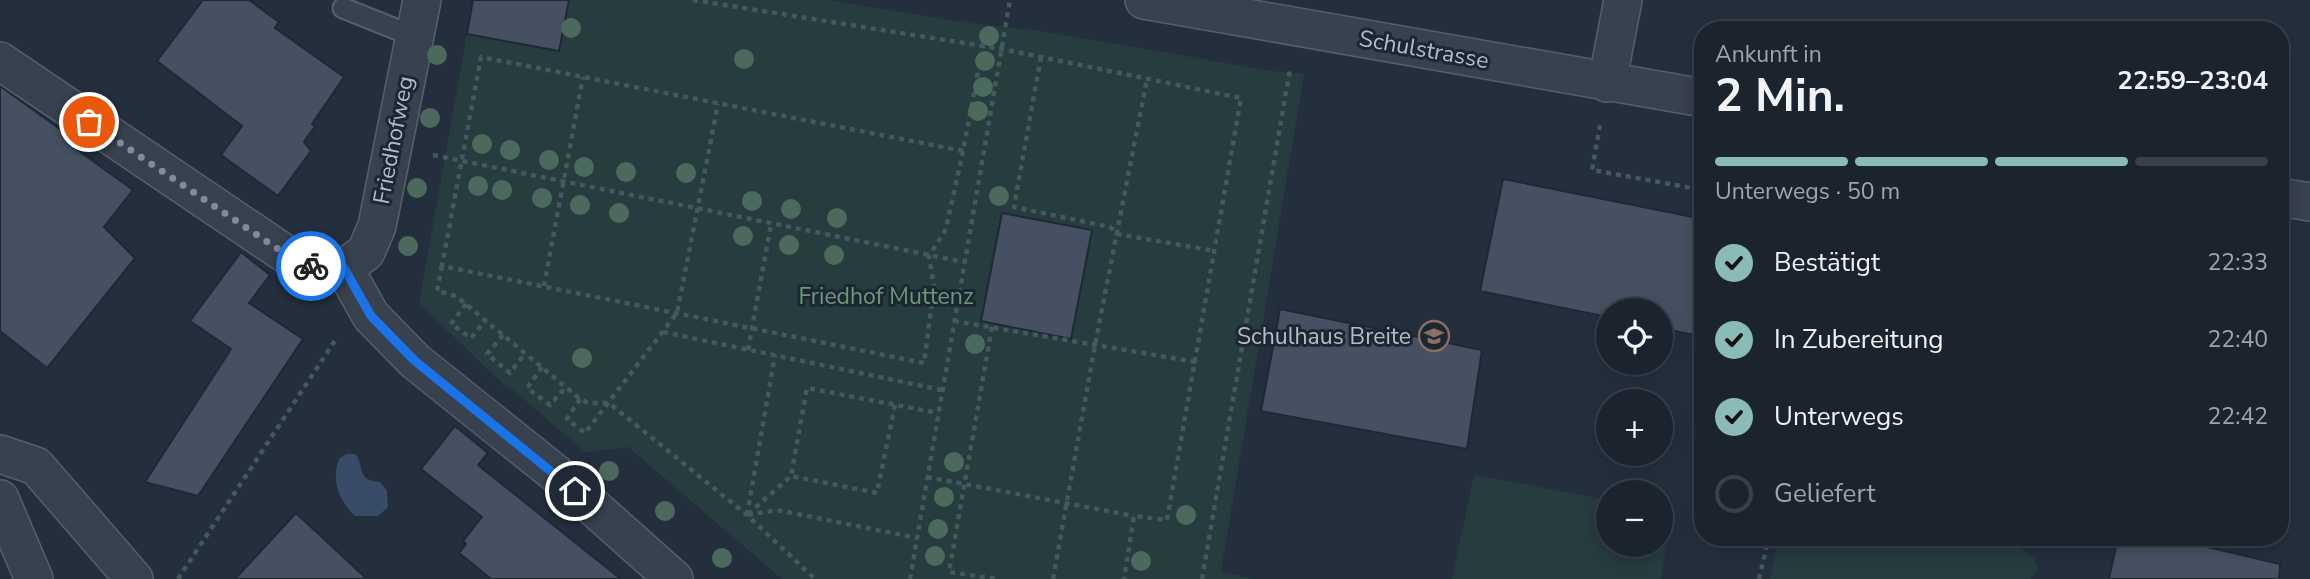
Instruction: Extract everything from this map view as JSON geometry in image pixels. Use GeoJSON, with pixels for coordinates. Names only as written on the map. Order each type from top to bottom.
{"type":"FeatureCollection","features":[{"type":"Feature","properties":{"kind":"street","name":"Friedhofweg"},"geometry":{"type":"LineString","coordinates":[[344,268],[366,252],[377,226],[422,0]]}},
{"type":"Feature","properties":{"kind":"street","name":"Schulstrasse"},"geometry":{"type":"LineString","coordinates":[[1144,0],[1208,5],[1297,26],[1694,98]]}},
{"type":"Feature","properties":{"kind":"street"},"geometry":{"type":"LineString","coordinates":[[1607,83],[1623,0]]}},
{"type":"Feature","properties":{"kind":"street"},"geometry":{"type":"LineString","coordinates":[[0,61],[290,257],[319,269],[344,268],[371,316],[415,361],[555,474],[674,579]]}},
{"type":"Feature","properties":{"kind":"street"},"geometry":{"type":"LineString","coordinates":[[2289,198],[2310,202]]}},
{"type":"Feature","properties":{"kind":"street"},"geometry":{"type":"LineString","coordinates":[[0,454],[36,466],[134,579]]}},
{"type":"Feature","properties":{"kind":"street"},"geometry":{"type":"LineString","coordinates":[[0,499],[24,576]]}},
{"type":"Feature","properties":{"kind":"lane"},"geometry":{"type":"LineString","coordinates":[[344,8],[414,36]]}},
{"type":"Feature","properties":{"kind":"path"},"geometry":{"type":"LineString","coordinates":[[693,0],[1002,49],[1241,98],[1167,520],[927,477]]}},
{"type":"Feature","properties":{"kind":"path"},"geometry":{"type":"LineString","coordinates":[[910,579],[1010,0]]}},
{"type":"Feature","properties":{"kind":"path"},"geometry":{"type":"LineString","coordinates":[[1202,579],[1297,26]]}},
{"type":"Feature","properties":{"kind":"path"},"geometry":{"type":"LineString","coordinates":[[442,266],[924,363],[934,287],[929,256],[946,229],[983,46]]}},
{"type":"Feature","properties":{"kind":"path"},"geometry":{"type":"LineString","coordinates":[[815,579],[747,515],[609,403],[588,403],[580,399],[467,304],[456,296],[437,291],[481,57],[963,151]]}},
{"type":"Feature","properties":{"kind":"path"},"geometry":{"type":"LineString","coordinates":[[1041,57],[1014,207],[1110,228],[1116,234],[1215,251]]}},
{"type":"Feature","properties":{"kind":"path"},"geometry":{"type":"LineString","coordinates":[[544,286],[583,77]]}},
{"type":"Feature","properties":{"kind":"path"},"geometry":{"type":"LineString","coordinates":[[1053,579],[1147,79]]}},
{"type":"Feature","properties":{"kind":"path"},"geometry":{"type":"LineString","coordinates":[[1607,83],[1592,170],[1694,188]]}},
{"type":"Feature","properties":{"kind":"path"},"geometry":{"type":"LineString","coordinates":[[580,399],[566,419],[585,433],[677,313],[718,104]]}},
{"type":"Feature","properties":{"kind":"path"},"geometry":{"type":"LineString","coordinates":[[391,147],[964,262]]}},
{"type":"Feature","properties":{"kind":"path"},"geometry":{"type":"LineString","coordinates":[[748,349],[771,224]]}},
{"type":"Feature","properties":{"kind":"path"},"geometry":{"type":"LineString","coordinates":[[467,304],[451,324],[471,338],[485,320]]}},
{"type":"Feature","properties":{"kind":"path"},"geometry":{"type":"LineString","coordinates":[[178,579],[341,331],[371,316]]}},
{"type":"Feature","properties":{"kind":"path"},"geometry":{"type":"LineString","coordinates":[[954,321],[1196,362]]}},
{"type":"Feature","properties":{"kind":"path"},"geometry":{"type":"LineString","coordinates":[[992,327],[949,572],[996,579]]}},
{"type":"Feature","properties":{"kind":"path"},"geometry":{"type":"LineString","coordinates":[[663,332],[942,390]]}},
{"type":"Feature","properties":{"kind":"path"},"geometry":{"type":"LineString","coordinates":[[503,335],[487,354],[510,373],[525,353]]}},
{"type":"Feature","properties":{"kind":"path"},"geometry":{"type":"LineString","coordinates":[[747,515],[775,355]]}},
{"type":"Feature","properties":{"kind":"path"},"geometry":{"type":"LineString","coordinates":[[542,367],[527,388],[550,405],[566,387]]}},
{"type":"Feature","properties":{"kind":"path"},"geometry":{"type":"LineString","coordinates":[[747,515],[791,476],[807,388],[938,413]]}},
{"type":"Feature","properties":{"kind":"path"},"geometry":{"type":"LineString","coordinates":[[791,476],[877,493],[895,405]]}},
{"type":"Feature","properties":{"kind":"path"},"geometry":{"type":"LineString","coordinates":[[747,515],[777,510],[917,537]]}},
{"type":"Feature","properties":{"kind":"path"},"geometry":{"type":"LineString","coordinates":[[1124,579],[1134,516]]}},
{"type":"Feature","properties":{"kind":"path"},"geometry":{"type":"LineString","coordinates":[[1759,579],[1767,546]]}},
{"type":"Feature","properties":{"kind":"green space","name":"Friedhof Muttenz"},"geometry":{"type":"Polygon","coordinates":[[[473,0],[827,0],[983,25],[1035,30],[1272,71],[1304,74],[1221,572],[1255,579],[782,579],[628,447],[585,452],[511,388],[507,388],[419,303],[473,0]]]}},
{"type":"Feature","properties":{"kind":"green space"},"geometry":{"type":"Polygon","coordinates":[[[1474,475],[1596,498],[1596,557],[1665,557],[1661,579],[1452,579],[1474,475]]]}},
{"type":"Feature","properties":{"kind":"green space"},"geometry":{"type":"Polygon","coordinates":[[[1777,546],[2019,546],[2034,558],[2038,569],[2030,579],[1770,579],[1777,546]]]}},
{"type":"Feature","properties":{"kind":"water"},"geometry":{"type":"Polygon","coordinates":[[[346,454],[356,454],[365,477],[380,482],[387,491],[388,507],[378,516],[355,516],[341,497],[336,475],[339,459],[346,454]]]}},
{"type":"Feature","properties":{"kind":"building"},"geometry":{"type":"Polygon","coordinates":[[[203,0],[249,0],[279,22],[275,28],[344,77],[312,124],[315,126],[304,142],[311,151],[278,196],[221,155],[242,126],[157,61],[203,0]]]}},
{"type":"Feature","properties":{"kind":"building"},"geometry":{"type":"Polygon","coordinates":[[[473,0],[569,0],[559,51],[467,34],[473,0]]]}},
{"type":"Feature","properties":{"kind":"building"},"geometry":{"type":"Polygon","coordinates":[[[0,86],[71,137],[68,143],[133,190],[104,227],[135,258],[47,368],[0,331],[0,86]]]}},
{"type":"Feature","properties":{"kind":"building"},"geometry":{"type":"Polygon","coordinates":[[[1503,179],[1694,217],[1694,335],[1673,331],[1673,298],[1596,298],[1596,315],[1480,291],[1503,179]]]}},
{"type":"Feature","properties":{"kind":"building"},"geometry":{"type":"Polygon","coordinates":[[[1002,213],[1092,230],[1071,339],[981,321],[1002,213]]]}},
{"type":"Feature","properties":{"kind":"building"},"geometry":{"type":"Polygon","coordinates":[[[241,252],[270,275],[249,303],[303,339],[198,496],[145,482],[231,349],[190,321],[241,252]]]}},
{"type":"Feature","properties":{"kind":"building"},"geometry":{"type":"Polygon","coordinates":[[[1280,309],[1482,350],[1467,449],[1261,411],[1280,309]]]}},
{"type":"Feature","properties":{"kind":"building"},"geometry":{"type":"Polygon","coordinates":[[[455,426],[488,453],[478,465],[621,579],[491,579],[459,553],[466,544],[463,541],[482,517],[421,469],[455,426]]]}},
{"type":"Feature","properties":{"kind":"building"},"geometry":{"type":"Polygon","coordinates":[[[296,513],[367,579],[235,579],[296,513]]]}},
{"type":"Feature","properties":{"kind":"building"},"geometry":{"type":"Polygon","coordinates":[[[2116,546],[2203,546],[2280,564],[2279,579],[2109,579],[2116,546]]]}},
{"type":"Feature","properties":{"kind":"way so far"},"geometry":{"type":"LineString","coordinates":[[89,122],[290,257],[311,266]]}},
{"type":"Feature","properties":{"kind":"place","name":"Schulhaus Breite"},"geometry":{"type":"Point","coordinates":[1434,336]}},
{"type":"Feature","properties":{"kind":"route"},"geometry":{"type":"LineString","coordinates":[[311,266],[319,269],[344,268],[371,316],[415,361],[575,491]]}}]}
